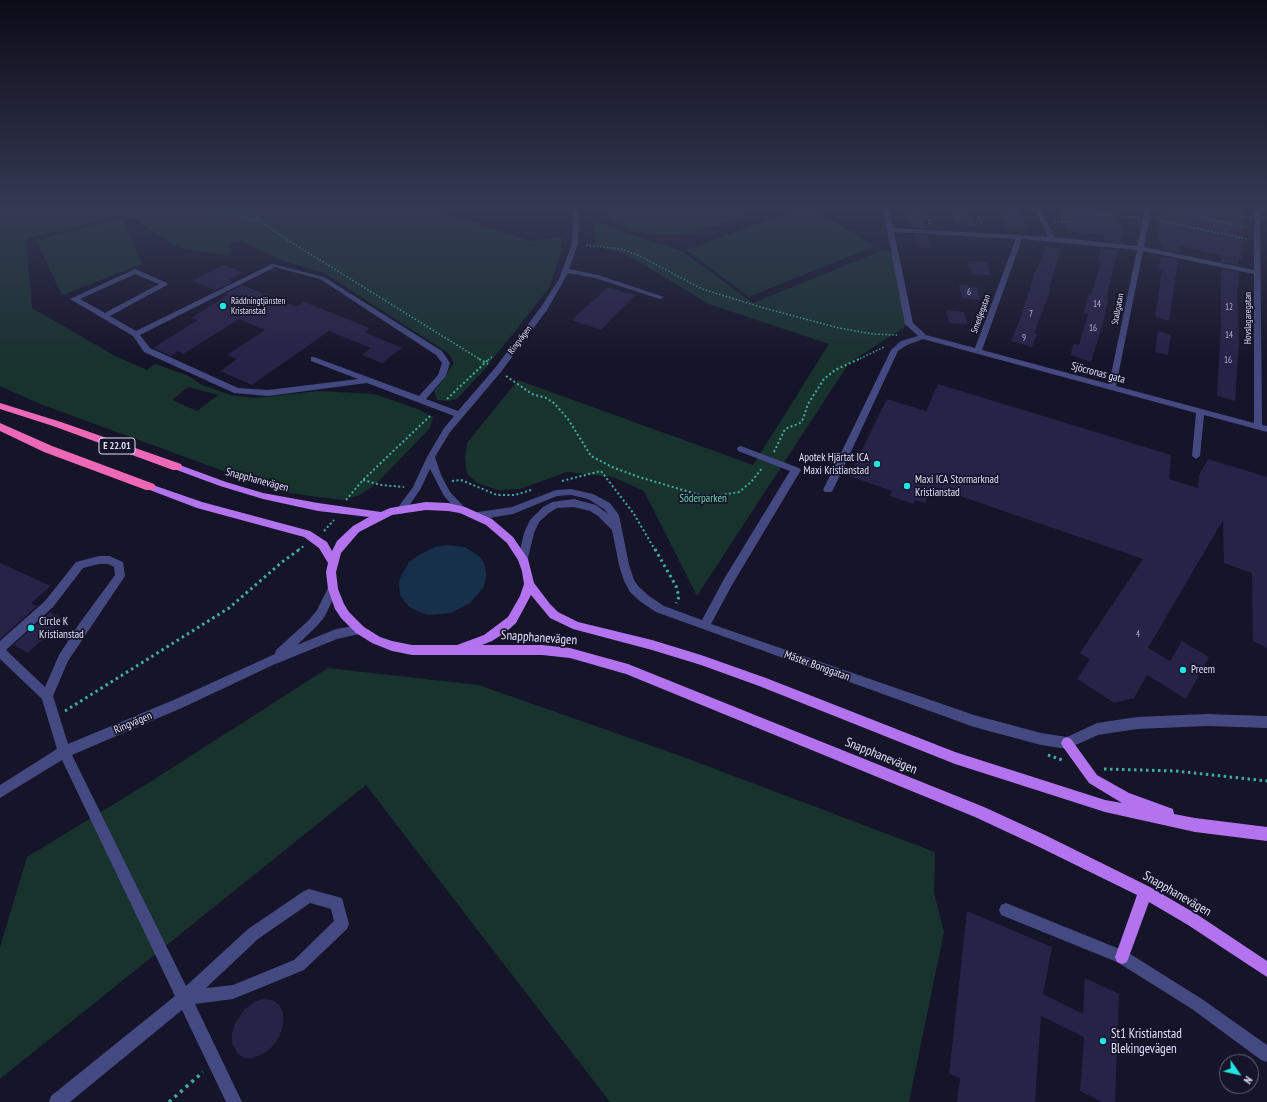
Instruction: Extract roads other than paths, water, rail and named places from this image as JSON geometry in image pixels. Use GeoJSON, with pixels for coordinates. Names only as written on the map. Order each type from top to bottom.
{"type":"FeatureCollection","features":[{"type":"Feature","properties":{"kind":"highway"},"geometry":{"type":"LineString","coordinates":[[0,397],[57,424]]}},
{"type":"Feature","properties":{"kind":"highway","name":"E 22.01"},"geometry":{"type":"LineString","coordinates":[[0,406],[57,424],[177,467]]}},
{"type":"Feature","properties":{"kind":"highway","name":"E 22.01"},"geometry":{"type":"LineString","coordinates":[[0,427],[48,449],[150,487]]}},
{"type":"Feature","properties":{"kind":"highway"},"geometry":{"type":"LineString","coordinates":[[0,435],[48,449]]}},
{"type":"Feature","properties":{"kind":"main road","name":"Snapphanevägen"},"geometry":{"type":"LineString","coordinates":[[177,467],[223,484],[263,496],[339,510],[380,515]]}},
{"type":"Feature","properties":{"kind":"main road","name":"E 22.01"},"geometry":{"type":"LineString","coordinates":[[150,487],[200,505],[297,530],[315,538],[323,545],[333,562]]}},
{"type":"Feature","properties":{"kind":"main road"},"geometry":{"type":"LineString","coordinates":[[333,562],[336,552],[348,537],[356,529],[380,515],[401,510],[438,506],[462,510],[489,522],[504,534],[523,559],[529,584],[519,609],[502,629],[474,645],[457,650]]}},
{"type":"Feature","properties":{"kind":"main road","name":"Snapphanevägen"},"geometry":{"type":"LineString","coordinates":[[333,562],[331,572],[333,589],[339,606],[345,615],[360,630],[376,640],[392,646],[412,650],[534,650],[570,653],[628,669],[979,812],[1040,840],[1145,892],[1193,920],[1267,970]]}},
{"type":"Feature","properties":{"kind":"main road","name":"Snapphanevägen"},"geometry":{"type":"LineString","coordinates":[[529,584],[538,598],[554,615],[577,626],[652,644],[701,660],[762,682],[955,758],[1098,804],[1196,825],[1267,834]]}},
{"type":"Feature","properties":{"kind":"main road"},"geometry":{"type":"LineString","coordinates":[[1067,743],[1094,779],[1125,798],[1196,825]]}},
{"type":"Feature","properties":{"kind":"main road"},"geometry":{"type":"LineString","coordinates":[[1122,957],[1145,892]]}},
{"type":"Feature","properties":{"kind":"street","name":"Ringvägen"},"geometry":{"type":"LineString","coordinates":[[401,510],[417,488],[431,456],[447,430],[498,370],[544,308],[566,271],[570,260]]}},
{"type":"Feature","properties":{"kind":"street"},"geometry":{"type":"LineString","coordinates":[[828,490],[895,350],[904,343],[920,335],[909,324],[896,260]]}},
{"type":"Feature","properties":{"kind":"street","name":"Smedjegatan"},"geometry":{"type":"LineString","coordinates":[[977,352],[1011,260]]}},
{"type":"Feature","properties":{"kind":"street","name":"Stallgatan"},"geometry":{"type":"LineString","coordinates":[[1112,388],[1137,260]]}},
{"type":"Feature","properties":{"kind":"street"},"geometry":{"type":"LineString","coordinates":[[1198,260],[1258,273]]}},
{"type":"Feature","properties":{"kind":"street","name":"Hovslagaregatan"},"geometry":{"type":"LineString","coordinates":[[1258,260],[1258,427]]}},
{"type":"Feature","properties":{"kind":"street"},"geometry":{"type":"LineString","coordinates":[[136,334],[274,265],[322,278],[439,353],[446,363],[442,376],[420,400]]}},
{"type":"Feature","properties":{"kind":"street"},"geometry":{"type":"LineString","coordinates":[[566,271],[596,276],[660,297]]}},
{"type":"Feature","properties":{"kind":"street"},"geometry":{"type":"LineString","coordinates":[[105,316],[165,284],[135,272],[74,299],[136,334],[147,350],[238,391],[268,393],[368,380]]}},
{"type":"Feature","properties":{"kind":"street","name":"Sjöcronas gata"},"geometry":{"type":"LineString","coordinates":[[920,335],[977,352],[1267,429]]}},
{"type":"Feature","properties":{"kind":"street"},"geometry":{"type":"LineString","coordinates":[[314,359],[459,415]]}},
{"type":"Feature","properties":{"kind":"street"},"geometry":{"type":"LineString","coordinates":[[1196,456],[1200,411]]}},
{"type":"Feature","properties":{"kind":"street"},"geometry":{"type":"LineString","coordinates":[[705,626],[728,582],[796,470],[741,449]]}},
{"type":"Feature","properties":{"kind":"street"},"geometry":{"type":"LineString","coordinates":[[431,456],[436,475],[441,484],[447,494],[462,510]]}},
{"type":"Feature","properties":{"kind":"street","name":"Mäster Bonggatan"},"geometry":{"type":"LineString","coordinates":[[478,516],[513,510],[556,492],[571,492],[590,496],[607,506],[614,514],[624,565],[629,581],[634,589],[645,599],[671,614],[974,721],[1041,739],[1067,743]]}},
{"type":"Feature","properties":{"kind":"street"},"geometry":{"type":"LineString","coordinates":[[523,559],[529,533],[535,520],[546,510],[555,505],[574,503],[594,508],[618,530]]}},
{"type":"Feature","properties":{"kind":"street"},"geometry":{"type":"LineString","coordinates":[[0,648],[49,604],[80,565],[99,560],[109,560],[119,565],[120,576],[83,627],[63,658],[47,696]]}},
{"type":"Feature","properties":{"kind":"street","name":"Ringvägen"},"geometry":{"type":"LineString","coordinates":[[269,661],[290,645],[313,623],[321,613],[333,589]]}},
{"type":"Feature","properties":{"kind":"street","name":"Ringvägen"},"geometry":{"type":"LineString","coordinates":[[0,792],[64,752],[180,703],[269,661],[336,634],[360,630]]}},
{"type":"Feature","properties":{"kind":"street"},"geometry":{"type":"LineString","coordinates":[[0,652],[47,696],[64,752],[234,1102]]}},
{"type":"Feature","properties":{"kind":"street"},"geometry":{"type":"LineString","coordinates":[[1067,743],[1097,729],[1137,723],[1206,720],[1267,722]]}},
{"type":"Feature","properties":{"kind":"street"},"geometry":{"type":"LineString","coordinates":[[57,1102],[184,998],[253,934],[310,896],[337,903],[342,924],[299,965],[233,992],[184,998]]}},
{"type":"Feature","properties":{"kind":"street"},"geometry":{"type":"LineString","coordinates":[[1006,910],[1122,957],[1197,1004],[1267,1054]]}},
{"type":"Feature","properties":{"kind":"water"},"geometry":{"type":"Polygon","coordinates":[[[446,545],[465,547],[479,556],[484,563],[486,571],[486,579],[483,588],[470,603],[451,613],[429,615],[419,612],[411,608],[400,595],[400,578],[409,562],[417,556],[435,547],[446,545]]]}},
{"type":"Feature","properties":{"kind":"place","name":"Räddningtjänsten Kristanstad"},"geometry":{"type":"Point","coordinates":[223,306]}},
{"type":"Feature","properties":{"kind":"place","name":"Apotek Hjärtat ICA Maxi Kristianstad"},"geometry":{"type":"Point","coordinates":[877,464]}},
{"type":"Feature","properties":{"kind":"place","name":"Maxi ICA Stormarknad Kristianstad"},"geometry":{"type":"Point","coordinates":[907,486]}},
{"type":"Feature","properties":{"kind":"place","name":"Circle K Kristianstad"},"geometry":{"type":"Point","coordinates":[31,628]}},
{"type":"Feature","properties":{"kind":"place","name":"Preem"},"geometry":{"type":"Point","coordinates":[1183,670]}},
{"type":"Feature","properties":{"kind":"place","name":"St1 Kristianstad Blekingevägen"},"geometry":{"type":"Point","coordinates":[1103,1041]}},
{"type":"Feature","properties":{"kind":"park label","name":"Söderparken"},"geometry":{"type":"Point","coordinates":[703,499]}}]}
